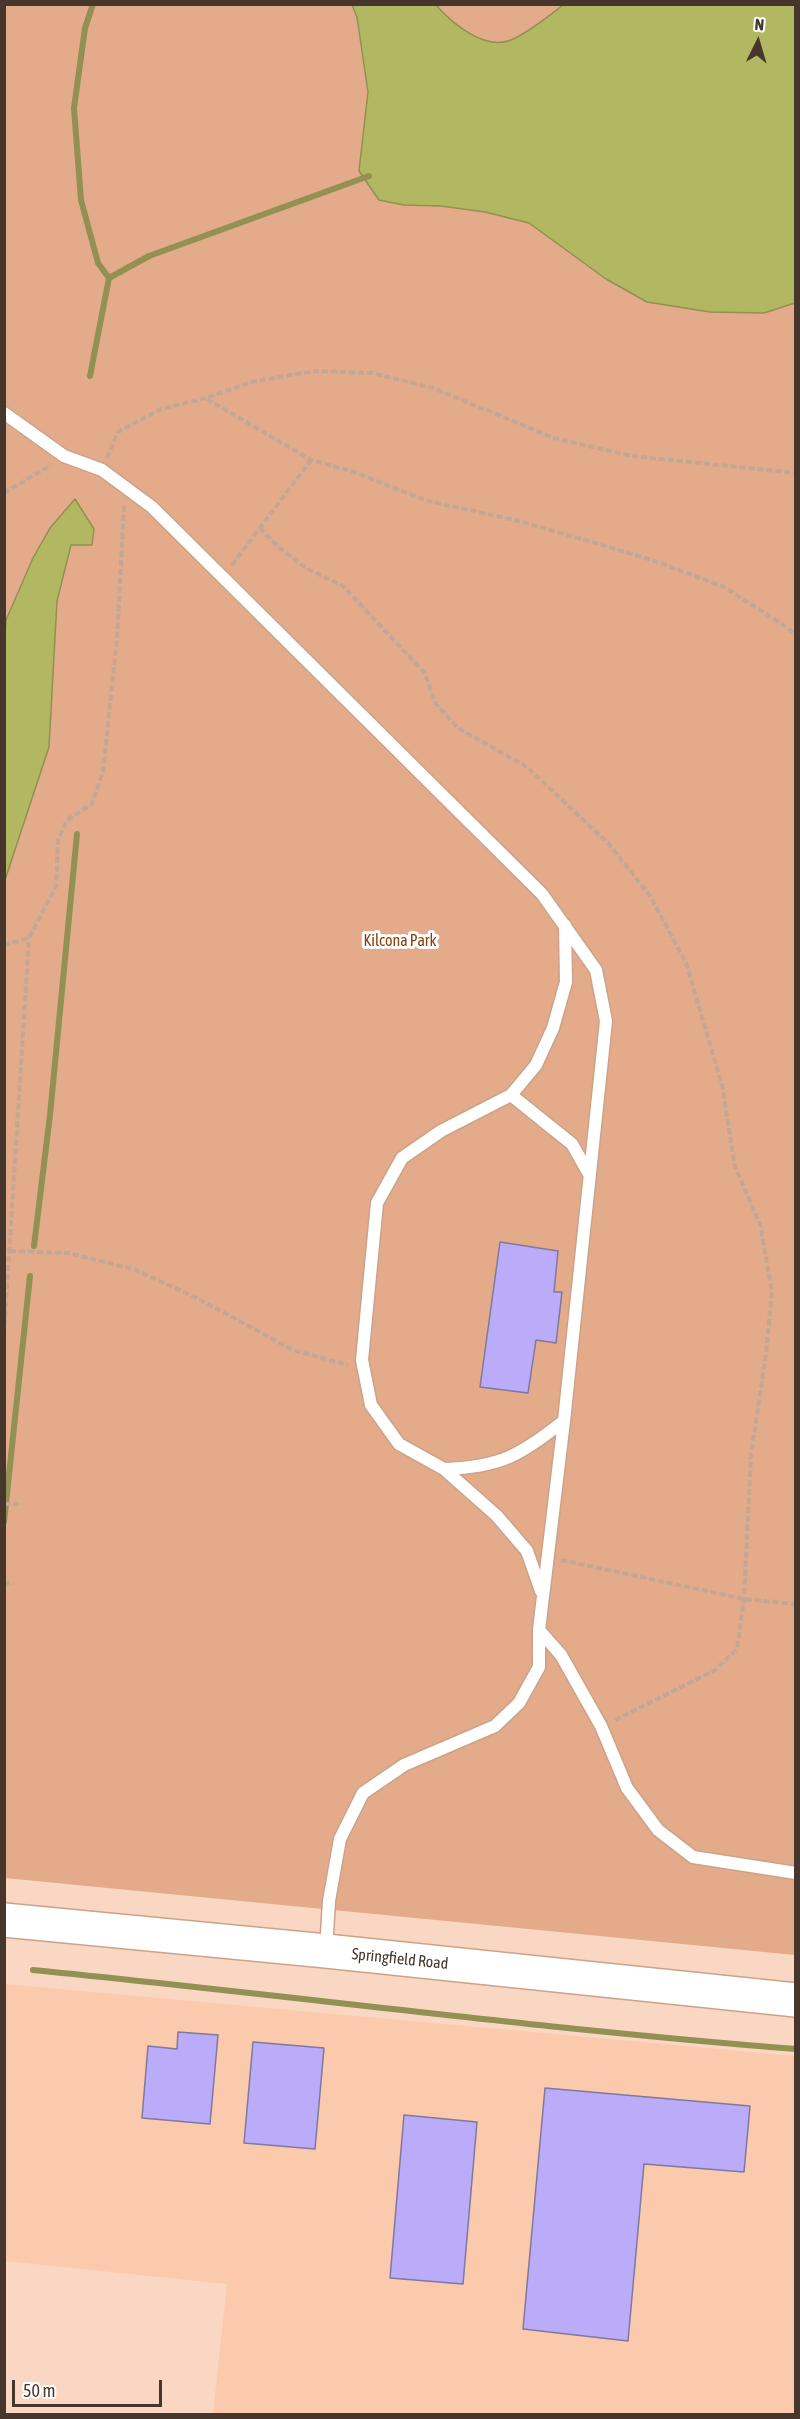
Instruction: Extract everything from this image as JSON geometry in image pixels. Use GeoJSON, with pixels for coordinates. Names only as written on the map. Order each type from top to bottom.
{"type":"FeatureCollection","features":[{"type":"Feature","properties":{"kind":"street","name":"Springfield Road"},"geometry":{"type":"LineString","coordinates":[[4,1920],[795,2000]]}},
{"type":"Feature","properties":{"kind":"lane"},"geometry":{"type":"LineString","coordinates":[[4,413],[64,456],[102,470],[152,507],[502,857],[542,894],[596,970],[606,1021],[564,1421],[542,1595],[539,1667],[519,1703],[495,1726],[404,1765],[363,1793],[340,1839],[329,1901],[326,1951]]}},
{"type":"Feature","properties":{"kind":"lane"},"geometry":{"type":"LineString","coordinates":[[542,1595],[527,1551],[497,1516],[444,1469],[425,1461],[399,1444],[371,1405],[362,1360],[377,1203],[402,1158],[441,1131],[511,1095],[536,1065],[553,1028],[566,982],[565,924]]}},
{"type":"Feature","properties":{"kind":"lane"},"geometry":{"type":"LineString","coordinates":[[511,1095],[572,1144],[589,1174]]}},
{"type":"Feature","properties":{"kind":"lane"},"geometry":{"type":"LineString","coordinates":[[444,1469],[475,1468],[504,1461],[530,1448],[564,1421]]}},
{"type":"Feature","properties":{"kind":"lane"},"geometry":{"type":"LineString","coordinates":[[539,1630],[561,1655],[601,1726],[627,1788],[658,1830],[693,1857],[795,1873]]}},
{"type":"Feature","properties":{"kind":"path"},"geometry":{"type":"LineString","coordinates":[[102,470],[118,432],[161,409],[206,398],[251,382],[314,371],[372,374],[433,388],[554,438],[632,456],[795,473]]}},
{"type":"Feature","properties":{"kind":"path"},"geometry":{"type":"LineString","coordinates":[[206,398],[311,460],[351,471],[428,501],[515,520],[652,560],[724,587],[795,635]]}},
{"type":"Feature","properties":{"kind":"path"},"geometry":{"type":"LineString","coordinates":[[4,493],[64,456]]}},
{"type":"Feature","properties":{"kind":"path"},"geometry":{"type":"LineString","coordinates":[[222,577],[311,460]]}},
{"type":"Feature","properties":{"kind":"path"},"geometry":{"type":"LineString","coordinates":[[4,1334],[29,938],[56,886],[58,840],[67,820],[92,804],[103,771],[117,639],[125,487]]}},
{"type":"Feature","properties":{"kind":"path"},"geometry":{"type":"LineString","coordinates":[[260,528],[278,547],[306,568],[343,586],[424,672],[436,704],[458,728],[527,767],[608,843],[650,896],[686,963],[722,1085],[735,1167],[760,1224],[772,1292],[766,1354],[751,1455],[744,1599],[736,1649],[715,1670],[601,1726]]}},
{"type":"Feature","properties":{"kind":"path"},"geometry":{"type":"LineString","coordinates":[[4,945],[29,938]]}},
{"type":"Feature","properties":{"kind":"path"},"geometry":{"type":"LineString","coordinates":[[10,1251],[68,1253],[133,1269],[195,1297],[293,1350],[364,1370]]}},
{"type":"Feature","properties":{"kind":"path"},"geometry":{"type":"LineString","coordinates":[[4,1504],[21,1504]]}},
{"type":"Feature","properties":{"kind":"path"},"geometry":{"type":"LineString","coordinates":[[547,1557],[744,1599],[795,1604]]}},
{"type":"Feature","properties":{"kind":"path"},"geometry":{"type":"LineString","coordinates":[[4,1583],[14,1583]]}},
{"type":"Feature","properties":{"kind":"shaded area"},"geometry":{"type":"Polygon","coordinates":[[[352,5],[436,5],[450,19],[478,38],[498,42],[508,41],[522,35],[563,5],[795,5],[795,303],[764,313],[710,312],[647,302],[606,279],[529,223],[485,212],[441,206],[404,205],[379,200],[359,171],[368,92],[357,17],[352,5]]]}},
{"type":"Feature","properties":{"kind":"shaded area"},"geometry":{"type":"Polygon","coordinates":[[[75,499],[94,529],[92,545],[71,545],[57,601],[49,747],[5,880],[4,649],[6,620],[33,558],[50,528],[75,499]]]}},
{"type":"Feature","properties":{"kind":"shaded area"},"geometry":{"type":"Polygon","coordinates":[[[4,1984],[795,2056],[795,2414],[213,2414],[227,2284],[5,2261],[4,1984]]]}},
{"type":"Feature","properties":{"kind":"green space","name":"Kilcona Park"},"geometry":{"type":"Polygon","coordinates":[[[4,5],[795,5],[795,1955],[5,1878],[4,5]]]}},
{"type":"Feature","properties":{"kind":"building"},"geometry":{"type":"Polygon","coordinates":[[[500,1242],[558,1251],[554,1292],[562,1292],[556,1343],[536,1340],[528,1393],[480,1387],[500,1242]]]}},
{"type":"Feature","properties":{"kind":"building"},"geometry":{"type":"Polygon","coordinates":[[[178,2032],[218,2035],[210,2124],[142,2118],[148,2046],[177,2049],[178,2032]]]}},
{"type":"Feature","properties":{"kind":"building"},"geometry":{"type":"Polygon","coordinates":[[[253,2042],[324,2048],[315,2149],[244,2143],[253,2042]]]}},
{"type":"Feature","properties":{"kind":"building"},"geometry":{"type":"Polygon","coordinates":[[[545,2088],[750,2106],[744,2172],[644,2164],[628,2341],[523,2329],[545,2088]]]}},
{"type":"Feature","properties":{"kind":"building"},"geometry":{"type":"Polygon","coordinates":[[[404,2115],[477,2122],[463,2284],[390,2278],[404,2115]]]}},
{"type":"Feature","properties":{"kind":"waterway"},"geometry":{"type":"LineString","coordinates":[[93,4],[85,28],[74,108],[81,200],[98,263],[109,278]]}},
{"type":"Feature","properties":{"kind":"waterway"},"geometry":{"type":"LineString","coordinates":[[90,376],[109,278],[149,256],[369,176]]}},
{"type":"Feature","properties":{"kind":"waterway"},"geometry":{"type":"LineString","coordinates":[[34,1246],[50,1115],[77,834]]}},
{"type":"Feature","properties":{"kind":"waterway"},"geometry":{"type":"LineString","coordinates":[[4,1522],[30,1276]]}},
{"type":"Feature","properties":{"kind":"waterway"},"geometry":{"type":"LineString","coordinates":[[33,1970],[605,2032],[796,2049]]}}]}
